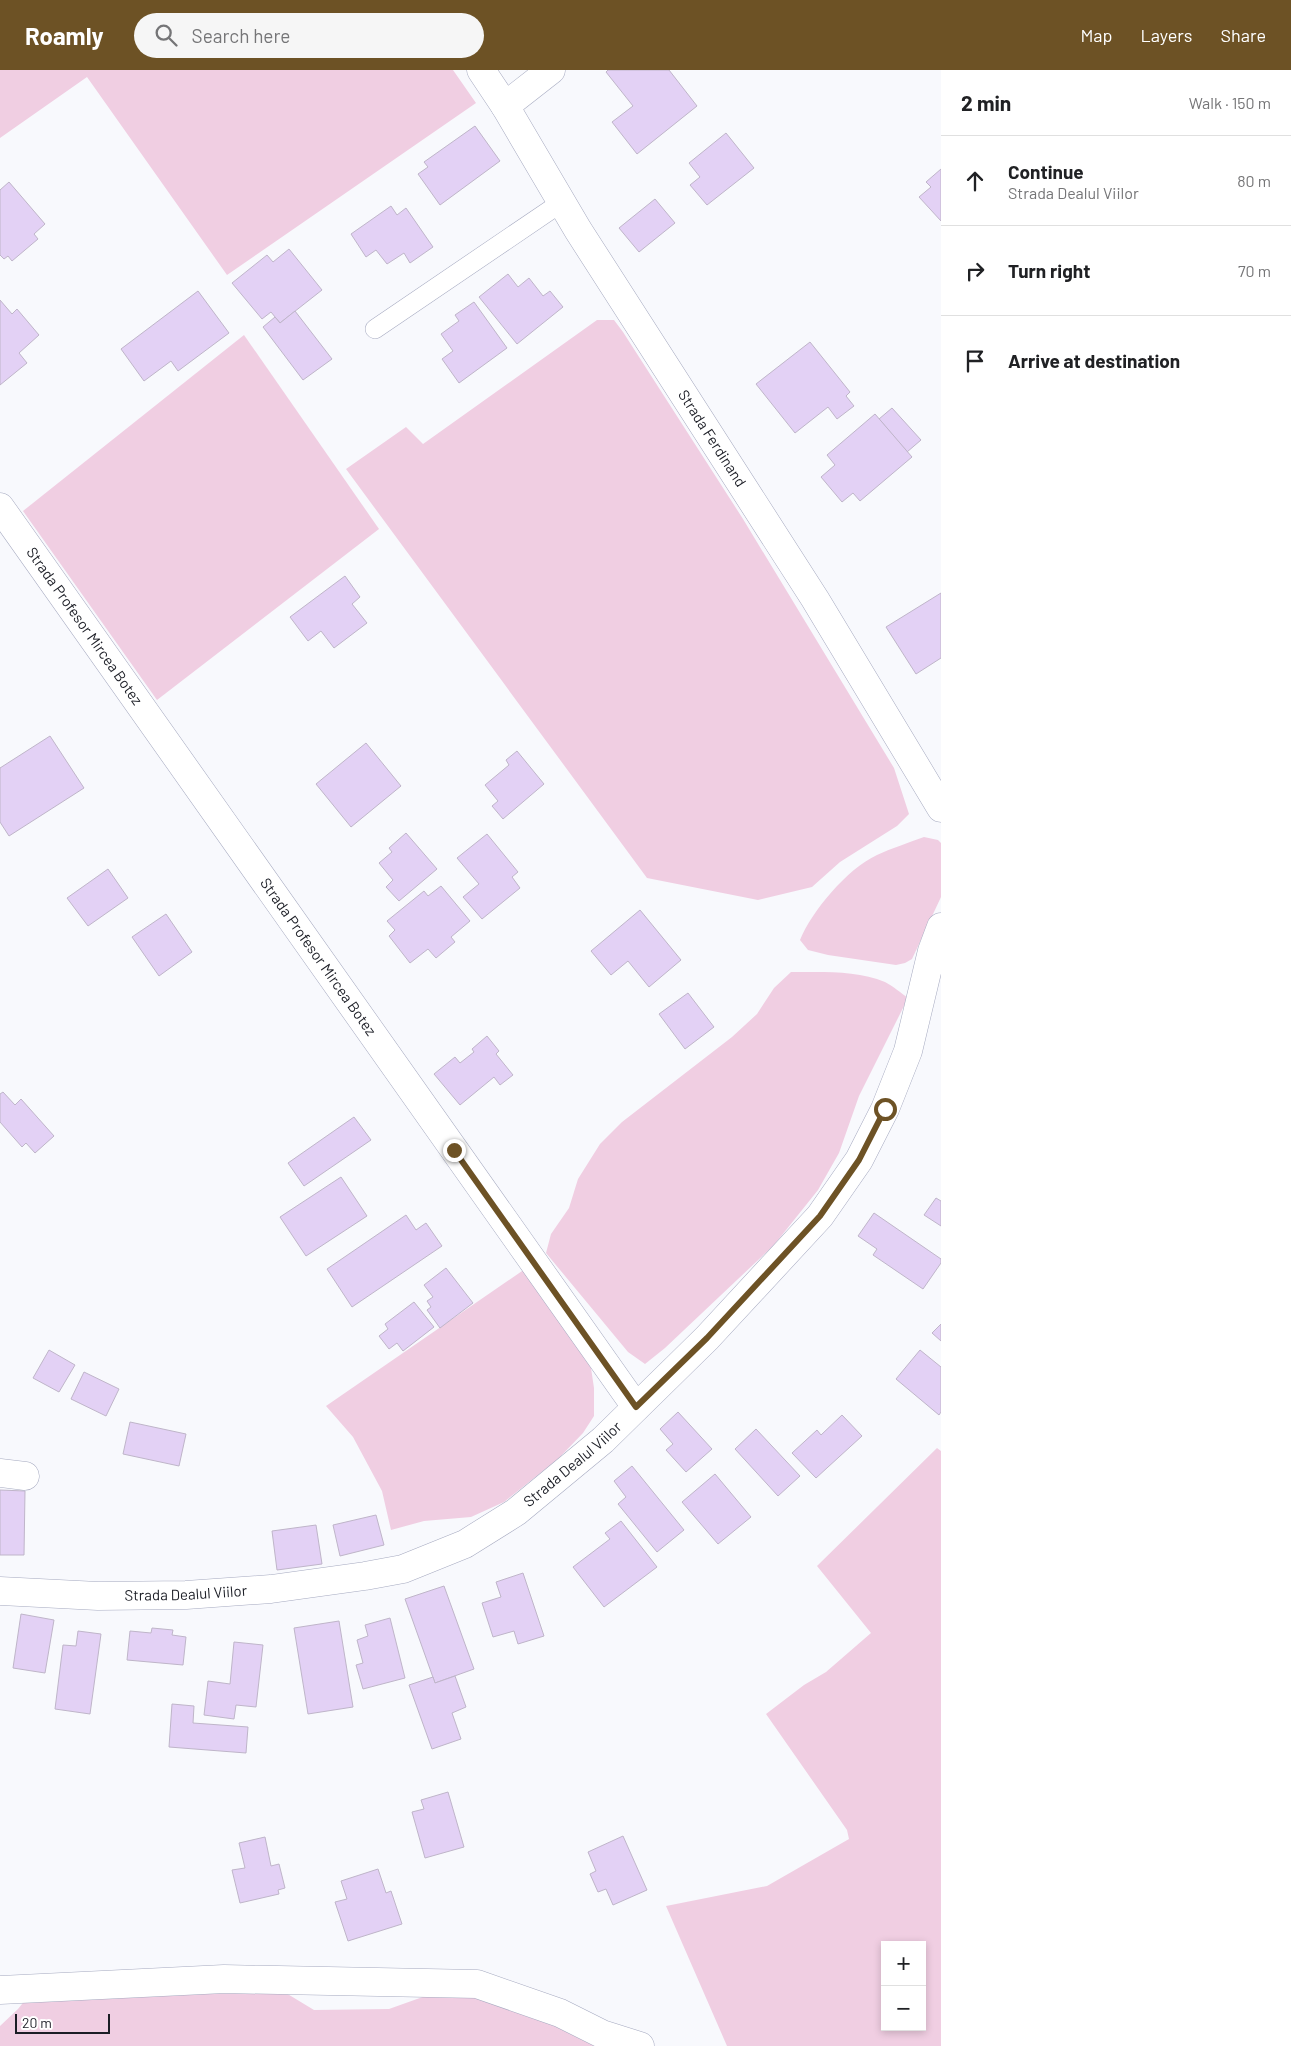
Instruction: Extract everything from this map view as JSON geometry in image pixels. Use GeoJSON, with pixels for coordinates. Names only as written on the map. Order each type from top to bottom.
{"type":"FeatureCollection","features":[{"type":"Feature","properties":{"kind":"street","name":"Strada Ferdinand"},"geometry":{"type":"LineString","coordinates":[[481,70],[505,106],[562,202],[815,599],[941,808]]}},
{"type":"Feature","properties":{"kind":"street"},"geometry":{"type":"LineString","coordinates":[[505,106],[550,70]]}},
{"type":"Feature","properties":{"kind":"street","name":"Strada Profesor Mircea Botez"},"geometry":{"type":"LineString","coordinates":[[0,507],[636,1407]]}},
{"type":"Feature","properties":{"kind":"street","name":"Strada Dealul Viilor"},"geometry":{"type":"LineString","coordinates":[[0,1591],[98,1596],[186,1595],[271,1589],[365,1576],[403,1569],[465,1544],[516,1512],[603,1440],[707,1338],[820,1216],[859,1160],[885,1109],[908,1051],[932,951],[941,927]]}},
{"type":"Feature","properties":{"kind":"street"},"geometry":{"type":"LineString","coordinates":[[0,1990],[224,1979],[477,1984],[560,2013],[602,2034],[640,2046]]}},
{"type":"Feature","properties":{"kind":"lane"},"geometry":{"type":"LineString","coordinates":[[375,329],[562,202]]}},
{"type":"Feature","properties":{"kind":"shaded area"},"geometry":{"type":"Polygon","coordinates":[[[0,70],[453,70],[476,103],[227,275],[87,77],[0,138],[0,70]]]}},
{"type":"Feature","properties":{"kind":"shaded area"},"geometry":{"type":"Polygon","coordinates":[[[597,320],[614,320],[623,332],[743,519],[894,768],[909,814],[897,826],[840,862],[812,887],[758,900],[647,878],[346,469],[406,427],[423,444],[597,320]]]}},
{"type":"Feature","properties":{"kind":"shaded area"},"geometry":{"type":"Polygon","coordinates":[[[244,335],[379,529],[157,700],[23,511],[244,335]]]}},
{"type":"Feature","properties":{"kind":"shaded area"},"geometry":{"type":"Polygon","coordinates":[[[924,837],[938,840],[941,843],[941,897],[912,959],[896,965],[828,955],[808,950],[800,940],[813,916],[843,880],[866,861],[877,855],[924,837]]]}},
{"type":"Feature","properties":{"kind":"shaded area"},"geometry":{"type":"Polygon","coordinates":[[[791,972],[839,972],[863,975],[885,982],[908,998],[859,1096],[839,1153],[818,1190],[774,1245],[665,1348],[645,1364],[628,1352],[546,1253],[551,1234],[569,1208],[578,1179],[600,1144],[622,1122],[732,1037],[757,1014],[774,988],[791,972]]]}},
{"type":"Feature","properties":{"kind":"shaded area"},"geometry":{"type":"Polygon","coordinates":[[[525,1269],[585,1349],[591,1368],[594,1388],[594,1416],[583,1433],[558,1459],[504,1502],[471,1517],[424,1521],[391,1530],[382,1491],[353,1437],[326,1406],[525,1269]]]}},
{"type":"Feature","properties":{"kind":"shaded area"},"geometry":{"type":"Polygon","coordinates":[[[937,1448],[941,1451],[941,2046],[727,2046],[666,1906],[767,1886],[849,1839],[847,1830],[766,1714],[804,1685],[826,1672],[871,1633],[817,1566],[937,1448]]]}},
{"type":"Feature","properties":{"kind":"shaded area"},"geometry":{"type":"Polygon","coordinates":[[[276,1987],[314,2010],[389,2009],[431,1994],[464,1990],[628,2046],[0,2046],[0,2026],[18,2009],[30,1994],[276,1987]]]}},
{"type":"Feature","properties":{"kind":"building"},"geometry":{"type":"Polygon","coordinates":[[[608,70],[669,70],[697,106],[637,154],[612,122],[633,106],[606,72],[608,70]]]}},
{"type":"Feature","properties":{"kind":"building"},"geometry":{"type":"Polygon","coordinates":[[[475,126],[500,161],[440,205],[418,174],[428,167],[424,162],[475,126]]]}},
{"type":"Feature","properties":{"kind":"building"},"geometry":{"type":"Polygon","coordinates":[[[726,133],[754,168],[707,205],[690,185],[700,177],[689,163],[726,133]]]}},
{"type":"Feature","properties":{"kind":"building"},"geometry":{"type":"Polygon","coordinates":[[[941,169],[941,221],[919,197],[931,187],[926,182],[941,169]]]}},
{"type":"Feature","properties":{"kind":"building"},"geometry":{"type":"Polygon","coordinates":[[[9,182],[45,224],[34,234],[38,239],[12,261],[8,256],[4,259],[0,255],[0,190],[9,182]]]}},
{"type":"Feature","properties":{"kind":"building"},"geometry":{"type":"Polygon","coordinates":[[[655,199],[675,223],[639,252],[619,228],[655,199]]]}},
{"type":"Feature","properties":{"kind":"building"},"geometry":{"type":"Polygon","coordinates":[[[391,206],[397,215],[406,208],[433,247],[410,263],[404,253],[387,264],[376,250],[366,257],[351,234],[391,206]]]}},
{"type":"Feature","properties":{"kind":"building"},"geometry":{"type":"Polygon","coordinates":[[[289,249],[322,290],[280,323],[271,312],[262,319],[232,283],[267,255],[273,262],[289,249]]]}},
{"type":"Feature","properties":{"kind":"building"},"geometry":{"type":"Polygon","coordinates":[[[508,274],[518,287],[529,278],[543,296],[550,291],[563,307],[517,344],[479,297],[508,274]]]}},
{"type":"Feature","properties":{"kind":"building"},"geometry":{"type":"Polygon","coordinates":[[[198,291],[229,333],[178,371],[171,361],[144,381],[121,349],[198,291]]]}},
{"type":"Feature","properties":{"kind":"building"},"geometry":{"type":"Polygon","coordinates":[[[0,300],[12,314],[17,309],[39,335],[19,353],[27,363],[0,385],[0,300]]]}},
{"type":"Feature","properties":{"kind":"building"},"geometry":{"type":"Polygon","coordinates":[[[474,302],[507,348],[459,383],[442,359],[453,351],[441,334],[459,321],[455,315],[474,302]]]}},
{"type":"Feature","properties":{"kind":"building"},"geometry":{"type":"Polygon","coordinates":[[[295,311],[332,359],[303,380],[263,327],[275,317],[280,323],[295,311]]]}},
{"type":"Feature","properties":{"kind":"building"},"geometry":{"type":"Polygon","coordinates":[[[810,342],[850,392],[846,396],[854,406],[837,419],[828,407],[795,433],[756,384],[810,342]]]}},
{"type":"Feature","properties":{"kind":"building"},"geometry":{"type":"Polygon","coordinates":[[[892,408],[921,440],[907,452],[879,419],[892,408]]]}},
{"type":"Feature","properties":{"kind":"building"},"geometry":{"type":"Polygon","coordinates":[[[875,414],[912,457],[860,501],[853,493],[842,502],[821,477],[835,465],[827,455],[875,414]]]}},
{"type":"Feature","properties":{"kind":"building"},"geometry":{"type":"Polygon","coordinates":[[[345,576],[360,597],[352,604],[367,623],[334,648],[321,631],[308,641],[290,617],[345,576]]]}},
{"type":"Feature","properties":{"kind":"building"},"geometry":{"type":"Polygon","coordinates":[[[941,593],[941,658],[916,674],[886,627],[941,593]]]}},
{"type":"Feature","properties":{"kind":"building"},"geometry":{"type":"Polygon","coordinates":[[[50,736],[84,788],[9,836],[0,822],[0,768],[50,736]]]}},
{"type":"Feature","properties":{"kind":"building"},"geometry":{"type":"Polygon","coordinates":[[[366,743],[401,786],[351,827],[316,784],[366,743]]]}},
{"type":"Feature","properties":{"kind":"building"},"geometry":{"type":"Polygon","coordinates":[[[517,751],[544,784],[503,819],[492,806],[498,801],[485,785],[509,765],[506,760],[517,751]]]}},
{"type":"Feature","properties":{"kind":"building"},"geometry":{"type":"Polygon","coordinates":[[[406,833],[437,869],[399,901],[386,887],[393,880],[379,863],[392,852],[389,848],[406,833]]]}},
{"type":"Feature","properties":{"kind":"building"},"geometry":{"type":"Polygon","coordinates":[[[487,834],[518,872],[512,877],[520,888],[482,919],[463,897],[479,884],[457,858],[487,834]]]}},
{"type":"Feature","properties":{"kind":"building"},"geometry":{"type":"Polygon","coordinates":[[[108,869],[128,898],[88,926],[67,898],[108,869]]]}},
{"type":"Feature","properties":{"kind":"building"},"geometry":{"type":"Polygon","coordinates":[[[441,886],[470,921],[451,937],[455,942],[436,958],[428,949],[410,963],[389,936],[395,930],[387,921],[424,891],[428,896],[441,886]]]}},
{"type":"Feature","properties":{"kind":"building"},"geometry":{"type":"Polygon","coordinates":[[[640,910],[681,960],[649,987],[628,961],[611,975],[591,951],[640,910]]]}},
{"type":"Feature","properties":{"kind":"building"},"geometry":{"type":"Polygon","coordinates":[[[166,914],[192,952],[159,976],[132,937],[166,914]]]}},
{"type":"Feature","properties":{"kind":"building"},"geometry":{"type":"Polygon","coordinates":[[[688,993],[714,1027],[685,1049],[659,1014],[688,993]]]}},
{"type":"Feature","properties":{"kind":"building"},"geometry":{"type":"Polygon","coordinates":[[[487,1036],[499,1051],[496,1054],[513,1075],[500,1085],[494,1077],[460,1105],[434,1074],[455,1057],[460,1063],[474,1052],[472,1049],[487,1036]]]}},
{"type":"Feature","properties":{"kind":"building"},"geometry":{"type":"Polygon","coordinates":[[[3,1092],[15,1105],[21,1099],[54,1136],[35,1153],[26,1143],[22,1147],[0,1122],[0,1094],[3,1092]]]}},
{"type":"Feature","properties":{"kind":"building"},"geometry":{"type":"Polygon","coordinates":[[[354,1117],[371,1140],[304,1186],[288,1163],[354,1117]]]}},
{"type":"Feature","properties":{"kind":"building"},"geometry":{"type":"Polygon","coordinates":[[[341,1177],[367,1216],[306,1256],[280,1217],[341,1177]]]}},
{"type":"Feature","properties":{"kind":"building"},"geometry":{"type":"Polygon","coordinates":[[[936,1198],[941,1201],[941,1226],[924,1215],[936,1198]]]}},
{"type":"Feature","properties":{"kind":"building"},"geometry":{"type":"Polygon","coordinates":[[[874,1213],[941,1259],[941,1263],[923,1289],[873,1255],[877,1249],[858,1236],[874,1213]]]}},
{"type":"Feature","properties":{"kind":"building"},"geometry":{"type":"Polygon","coordinates":[[[406,1215],[416,1230],[426,1223],[442,1246],[352,1307],[327,1269],[406,1215]]]}},
{"type":"Feature","properties":{"kind":"building"},"geometry":{"type":"Polygon","coordinates":[[[446,1268],[473,1303],[440,1328],[427,1310],[431,1307],[427,1301],[433,1297],[424,1285],[446,1268]]]}},
{"type":"Feature","properties":{"kind":"building"},"geometry":{"type":"Polygon","coordinates":[[[414,1302],[434,1327],[403,1351],[397,1343],[389,1349],[379,1336],[388,1329],[385,1324],[414,1302]]]}},
{"type":"Feature","properties":{"kind":"building"},"geometry":{"type":"Polygon","coordinates":[[[941,1324],[941,1341],[932,1333],[941,1324]]]}},
{"type":"Feature","properties":{"kind":"building"},"geometry":{"type":"Polygon","coordinates":[[[49,1350],[75,1365],[59,1392],[33,1378],[49,1350]]]}},
{"type":"Feature","properties":{"kind":"building"},"geometry":{"type":"Polygon","coordinates":[[[920,1350],[941,1367],[941,1412],[939,1415],[896,1379],[920,1350]]]}},
{"type":"Feature","properties":{"kind":"building"},"geometry":{"type":"Polygon","coordinates":[[[84,1372],[119,1389],[106,1416],[71,1399],[84,1372]]]}},
{"type":"Feature","properties":{"kind":"building"},"geometry":{"type":"Polygon","coordinates":[[[678,1412],[712,1449],[686,1472],[666,1450],[673,1444],[660,1429],[678,1412]]]}},
{"type":"Feature","properties":{"kind":"building"},"geometry":{"type":"Polygon","coordinates":[[[842,1415],[862,1436],[816,1478],[792,1453],[817,1430],[821,1435],[842,1415]]]}},
{"type":"Feature","properties":{"kind":"building"},"geometry":{"type":"Polygon","coordinates":[[[130,1422],[186,1434],[179,1466],[123,1454],[130,1422]]]}},
{"type":"Feature","properties":{"kind":"building"},"geometry":{"type":"Polygon","coordinates":[[[756,1429],[800,1476],[778,1496],[735,1449],[756,1429]]]}},
{"type":"Feature","properties":{"kind":"building"},"geometry":{"type":"Polygon","coordinates":[[[632,1466],[684,1530],[657,1552],[618,1504],[626,1497],[614,1481],[632,1466]]]}},
{"type":"Feature","properties":{"kind":"building"},"geometry":{"type":"Polygon","coordinates":[[[715,1474],[751,1517],[718,1544],[682,1502],[715,1474]]]}},
{"type":"Feature","properties":{"kind":"building"},"geometry":{"type":"Polygon","coordinates":[[[0,1490],[25,1491],[24,1555],[0,1555],[0,1490]]]}},
{"type":"Feature","properties":{"kind":"building"},"geometry":{"type":"Polygon","coordinates":[[[376,1515],[384,1545],[340,1556],[333,1525],[376,1515]]]}},
{"type":"Feature","properties":{"kind":"building"},"geometry":{"type":"Polygon","coordinates":[[[621,1521],[657,1567],[604,1607],[573,1567],[610,1539],[605,1533],[621,1521]]]}},
{"type":"Feature","properties":{"kind":"building"},"geometry":{"type":"Polygon","coordinates":[[[316,1525],[322,1564],[277,1570],[272,1531],[316,1525]]]}},
{"type":"Feature","properties":{"kind":"building"},"geometry":{"type":"Polygon","coordinates":[[[523,1573],[544,1636],[518,1644],[514,1631],[493,1637],[482,1603],[501,1597],[496,1582],[523,1573]]]}},
{"type":"Feature","properties":{"kind":"building"},"geometry":{"type":"Polygon","coordinates":[[[444,1586],[474,1669],[435,1683],[405,1599],[444,1586]]]}},
{"type":"Feature","properties":{"kind":"building"},"geometry":{"type":"Polygon","coordinates":[[[21,1614],[54,1620],[45,1673],[13,1668],[21,1614]]]}},
{"type":"Feature","properties":{"kind":"building"},"geometry":{"type":"Polygon","coordinates":[[[390,1618],[405,1678],[363,1689],[356,1665],[363,1663],[357,1640],[368,1636],[365,1625],[390,1618]]]}},
{"type":"Feature","properties":{"kind":"building"},"geometry":{"type":"Polygon","coordinates":[[[339,1621],[353,1707],[308,1714],[294,1628],[339,1621]]]}},
{"type":"Feature","properties":{"kind":"building"},"geometry":{"type":"Polygon","coordinates":[[[152,1628],[173,1630],[172,1635],[186,1637],[183,1665],[127,1660],[130,1631],[151,1633],[152,1628]]]}},
{"type":"Feature","properties":{"kind":"building"},"geometry":{"type":"Polygon","coordinates":[[[78,1631],[101,1634],[90,1714],[55,1709],[63,1645],[76,1646],[78,1631]]]}},
{"type":"Feature","properties":{"kind":"building"},"geometry":{"type":"Polygon","coordinates":[[[234,1642],[263,1645],[256,1707],[236,1705],[234,1719],[204,1715],[208,1681],[230,1684],[234,1642]]]}},
{"type":"Feature","properties":{"kind":"building"},"geometry":{"type":"Polygon","coordinates":[[[455,1676],[466,1707],[452,1713],[461,1739],[432,1749],[409,1685],[433,1677],[435,1683],[455,1676]]]}},
{"type":"Feature","properties":{"kind":"building"},"geometry":{"type":"Polygon","coordinates":[[[172,1704],[194,1706],[193,1723],[248,1727],[246,1753],[169,1747],[172,1704]]]}},
{"type":"Feature","properties":{"kind":"building"},"geometry":{"type":"Polygon","coordinates":[[[448,1792],[464,1847],[425,1858],[412,1812],[424,1809],[421,1800],[448,1792]]]}},
{"type":"Feature","properties":{"kind":"building"},"geometry":{"type":"Polygon","coordinates":[[[623,1836],[647,1890],[613,1905],[606,1889],[598,1892],[590,1874],[596,1871],[588,1852],[623,1836]]]}},
{"type":"Feature","properties":{"kind":"building"},"geometry":{"type":"Polygon","coordinates":[[[265,1837],[271,1866],[279,1864],[285,1888],[278,1890],[279,1894],[240,1903],[232,1870],[245,1868],[239,1843],[265,1837]]]}},
{"type":"Feature","properties":{"kind":"building"},"geometry":{"type":"Polygon","coordinates":[[[378,1869],[386,1893],[391,1891],[402,1924],[348,1941],[335,1902],[347,1899],[341,1881],[378,1869]]]}},
{"type":"Feature","properties":{"kind":"route"},"geometry":{"type":"LineString","coordinates":[[454,1150],[636,1407],[707,1338],[820,1216],[859,1160],[885,1109]]}}]}
